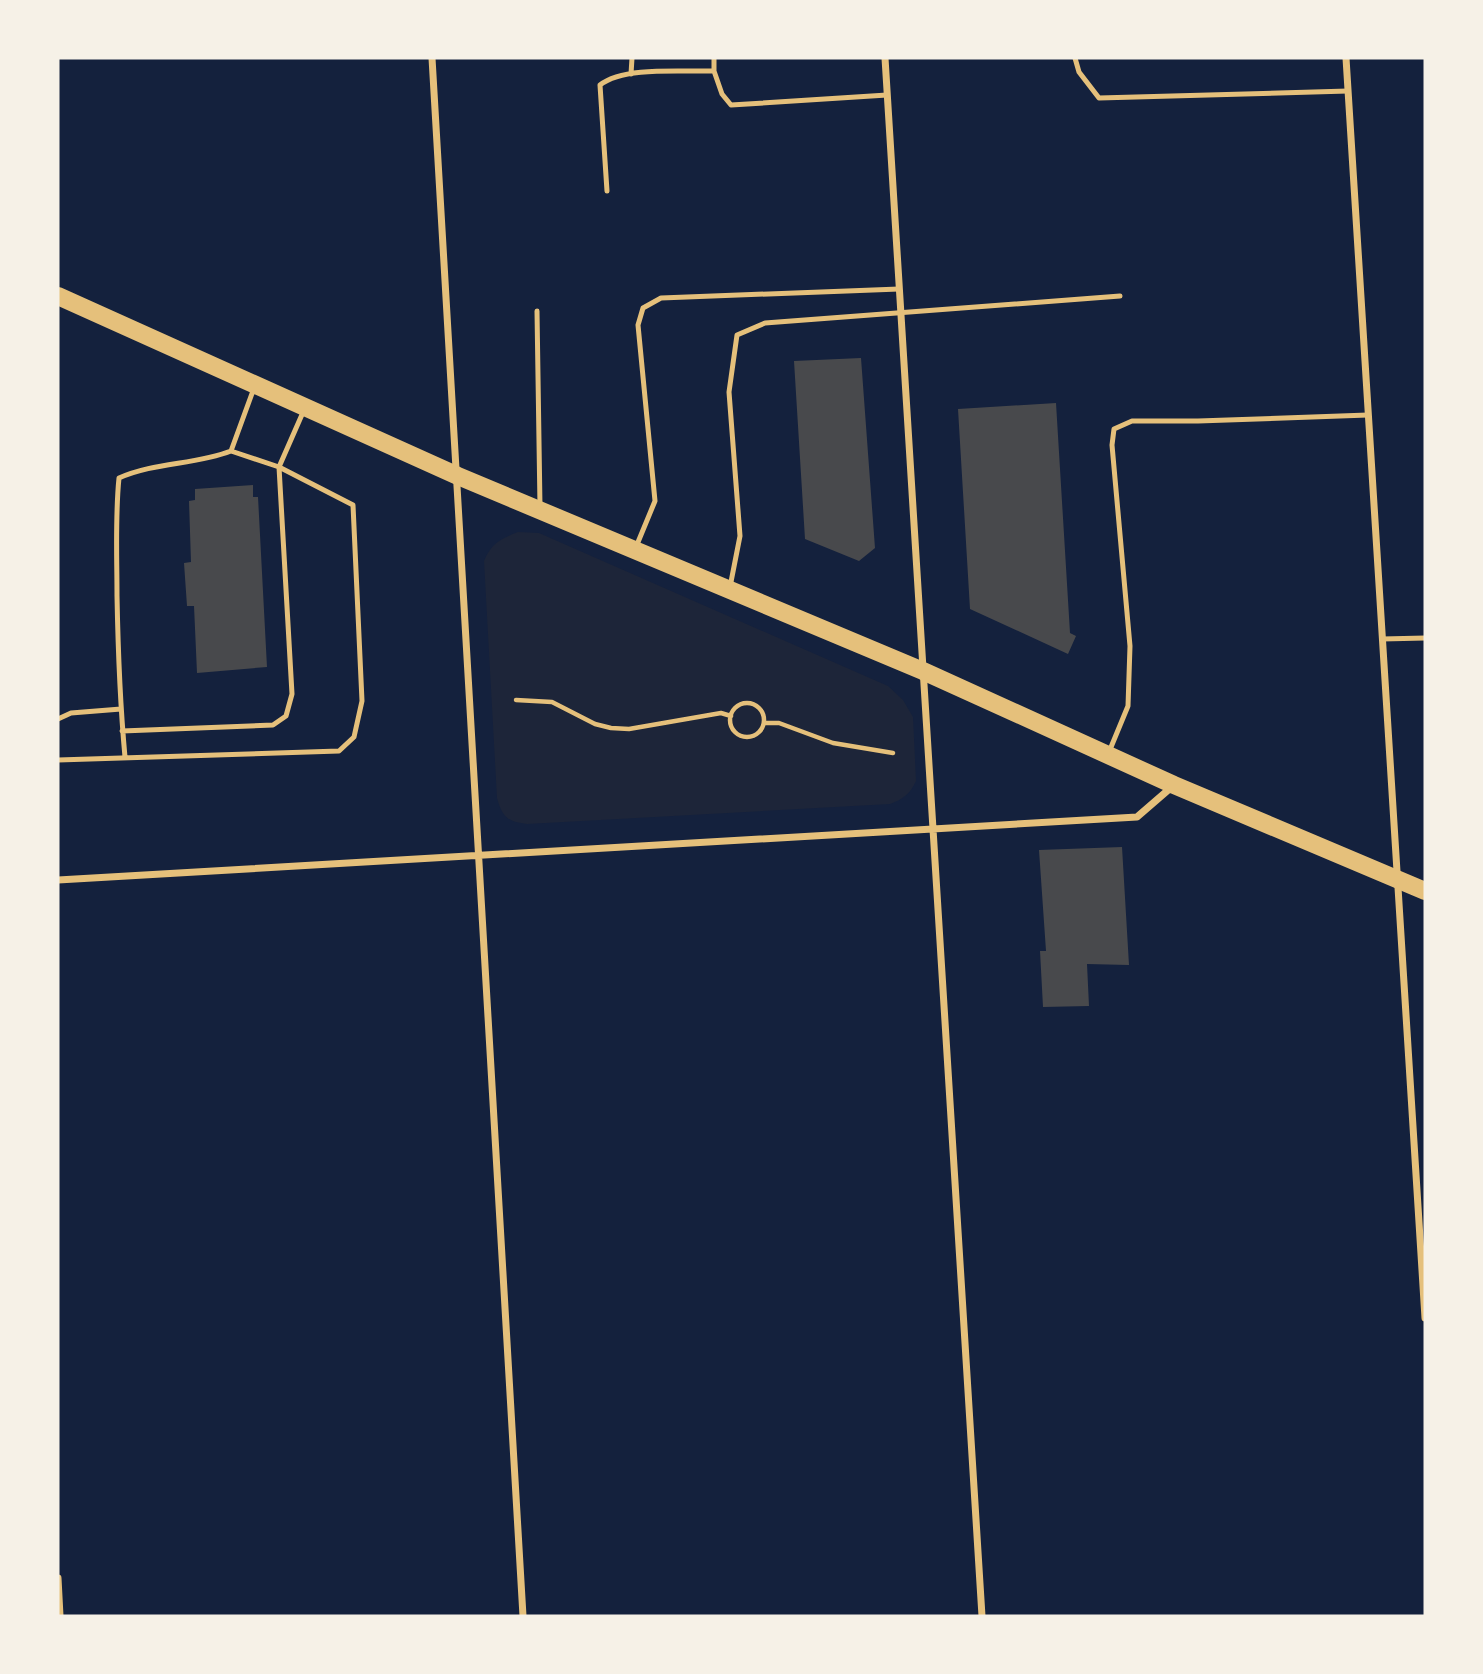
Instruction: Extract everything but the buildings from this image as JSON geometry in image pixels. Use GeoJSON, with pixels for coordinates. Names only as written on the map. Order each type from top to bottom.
{"type":"FeatureCollection","features":[{"type":"Feature","properties":{"kind":"main road"},"geometry":{"type":"LineString","coordinates":[[58,296],[458,476],[923,671],[1174,785],[1425,891]]}},
{"type":"Feature","properties":{"kind":"street"},"geometry":{"type":"LineString","coordinates":[[432,58],[523,1616]]}},
{"type":"Feature","properties":{"kind":"street"},"geometry":{"type":"LineString","coordinates":[[885,58],[982,1616]]}},
{"type":"Feature","properties":{"kind":"street"},"geometry":{"type":"LineString","coordinates":[[1346,58],[1397,879],[1422,1225],[1425,1318]]}},
{"type":"Feature","properties":{"kind":"street"},"geometry":{"type":"LineString","coordinates":[[58,880],[1137,817],[1174,785]]}},
{"type":"Feature","properties":{"kind":"street"},"geometry":{"type":"LineString","coordinates":[[58,1578],[60,1616]]}},
{"type":"Feature","properties":{"kind":"lane"},"geometry":{"type":"LineString","coordinates":[[631,74],[632,58]]}},
{"type":"Feature","properties":{"kind":"lane"},"geometry":{"type":"LineString","coordinates":[[714,58],[714,71],[722,94],[731,105],[887,94]]}},
{"type":"Feature","properties":{"kind":"lane"},"geometry":{"type":"LineString","coordinates":[[1074,58],[1079,72],[1099,98],[1348,91]]}},
{"type":"Feature","properties":{"kind":"lane"},"geometry":{"type":"LineString","coordinates":[[607,191],[600,85],[610,78],[631,74],[714,71]]}},
{"type":"Feature","properties":{"kind":"lane"},"geometry":{"type":"LineString","coordinates":[[635,550],[655,500],[638,324],[643,308],[661,298],[899,289]]}},
{"type":"Feature","properties":{"kind":"lane"},"geometry":{"type":"LineString","coordinates":[[729,590],[740,536],[729,392],[737,335],[765,323],[1120,296]]}},
{"type":"Feature","properties":{"kind":"lane"},"geometry":{"type":"LineString","coordinates":[[537,311],[540,510]]}},
{"type":"Feature","properties":{"kind":"lane"},"geometry":{"type":"LineString","coordinates":[[231,451],[255,385]]}},
{"type":"Feature","properties":{"kind":"lane"},"geometry":{"type":"LineString","coordinates":[[122,731],[273,725],[286,716],[292,694],[279,467],[305,407]]}},
{"type":"Feature","properties":{"kind":"lane"},"geometry":{"type":"LineString","coordinates":[[1107,755],[1128,706],[1130,646],[1112,445],[1114,429],[1132,421],[1368,415]]}},
{"type":"Feature","properties":{"kind":"lane"},"geometry":{"type":"LineString","coordinates":[[58,760],[338,751],[354,737],[362,701],[352,505],[279,467],[231,451],[209,460],[138,470],[119,478],[116,509],[121,709],[125,757]]}},
{"type":"Feature","properties":{"kind":"lane"},"geometry":{"type":"LineString","coordinates":[[1382,639],[1425,638]]}},
{"type":"Feature","properties":{"kind":"lane"},"geometry":{"type":"LineString","coordinates":[[58,719],[71,713],[121,709]]}},
{"type":"Feature","properties":{"kind":"path"},"geometry":{"type":"LineString","coordinates":[[516,701],[552,702],[594,724],[611,728],[629,729],[721,713],[731,716]]}},
{"type":"Feature","properties":{"kind":"path"},"geometry":{"type":"LineString","coordinates":[[748,703],[758,708],[764,723],[754,736],[743,737],[734,731],[730,721],[737,706],[748,703]]}},
{"type":"Feature","properties":{"kind":"path"},"geometry":{"type":"LineString","coordinates":[[764,723],[779,723],[833,743],[893,753]]}},
{"type":"Feature","properties":{"kind":"shaded area"},"geometry":{"type":"Polygon","coordinates":[[[518,532],[539,533],[888,686],[903,700],[913,717],[916,781],[911,789],[890,804],[527,824],[510,820],[501,810],[497,798],[484,561],[497,543],[518,532]]]}}]}
